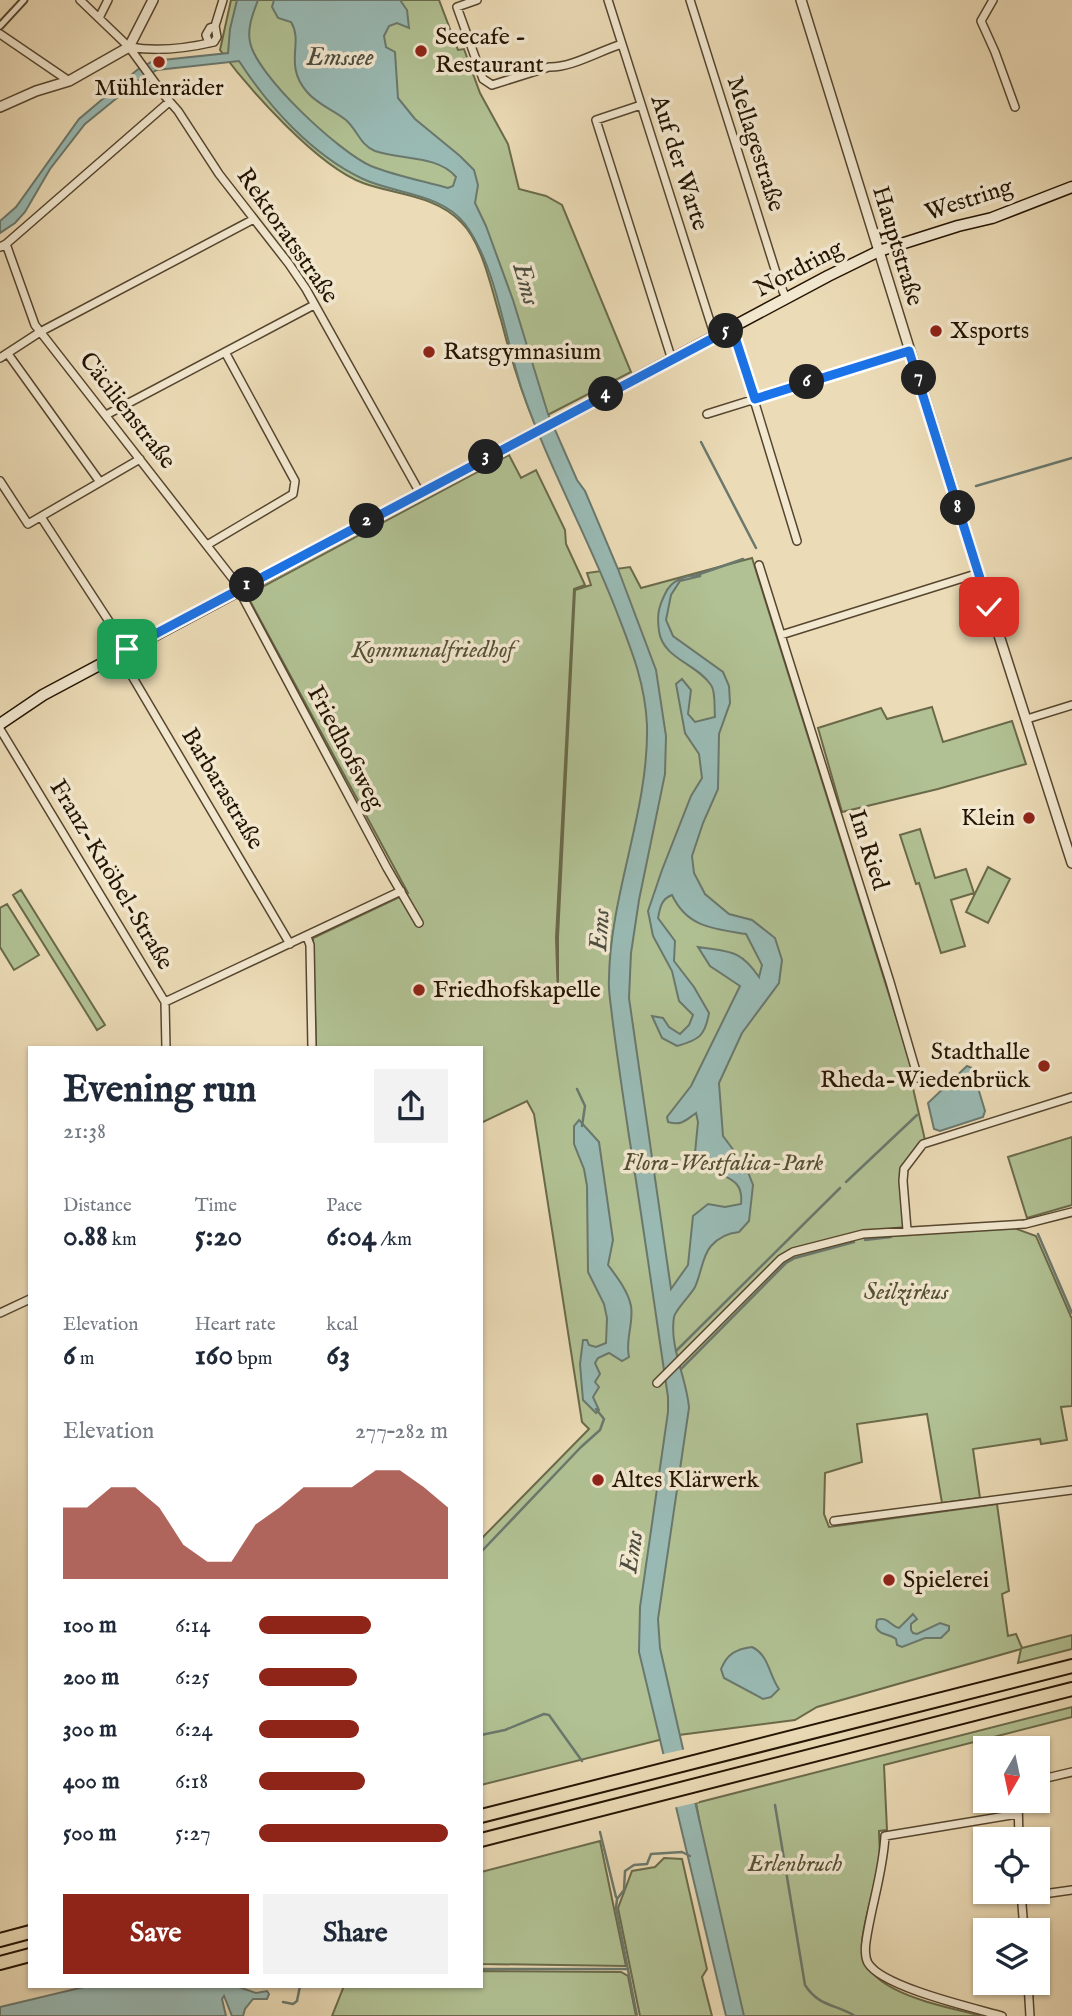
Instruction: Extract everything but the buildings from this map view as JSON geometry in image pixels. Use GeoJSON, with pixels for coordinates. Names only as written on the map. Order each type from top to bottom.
{"type":"FeatureCollection","features":[{"type":"Feature","properties":{"kind":"highway"},"geometry":{"type":"LineString","coordinates":[[483,1815],[1072,1666]]}},
{"type":"Feature","properties":{"kind":"highway"},"geometry":{"type":"LineString","coordinates":[[483,1839],[1072,1689]]}},
{"type":"Feature","properties":{"kind":"highway"},"geometry":{"type":"LineString","coordinates":[[0,1940],[28,1933]]}},
{"type":"Feature","properties":{"kind":"highway"},"geometry":{"type":"LineString","coordinates":[[0,1963],[28,1956]]}},
{"type":"Feature","properties":{"kind":"main road","name":"Westring"},"geometry":{"type":"LineString","coordinates":[[879,251],[958,226],[983,221],[1072,187]]}},
{"type":"Feature","properties":{"kind":"main road","name":"Nordring"},"geometry":{"type":"LineString","coordinates":[[0,726],[43,695],[123,651],[879,251]]}},
{"type":"Feature","properties":{"kind":"street"},"geometry":{"type":"LineString","coordinates":[[0,26],[24,0]]}},
{"type":"Feature","properties":{"kind":"street","name":"Rektoratsstraße"},"geometry":{"type":"LineString","coordinates":[[80,0],[129,47],[178,111],[219,174],[289,264],[420,493]]}},
{"type":"Feature","properties":{"kind":"street"},"geometry":{"type":"LineString","coordinates":[[99,18],[108,0]]}},
{"type":"Feature","properties":{"kind":"street"},"geometry":{"type":"LineString","coordinates":[[0,107],[36,91],[69,81],[129,47],[153,0]]}},
{"type":"Feature","properties":{"kind":"street"},"geometry":{"type":"LineString","coordinates":[[129,47],[195,47],[214,42],[217,37],[215,26],[223,0]]}},
{"type":"Feature","properties":{"kind":"street"},"geometry":{"type":"LineString","coordinates":[[477,0],[457,7],[483,79],[492,85],[548,67],[586,59],[595,52],[622,44]]}},
{"type":"Feature","properties":{"kind":"street","name":"Auf der Warte"},"geometry":{"type":"LineString","coordinates":[[608,0],[715,337]]}},
{"type":"Feature","properties":{"kind":"street","name":"Mellagestraße"},"geometry":{"type":"LineString","coordinates":[[690,0],[786,298]]}},
{"type":"Feature","properties":{"kind":"street","name":"Hauptstraße"},"geometry":{"type":"LineString","coordinates":[[801,0],[909,351],[1072,863]]}},
{"type":"Feature","properties":{"kind":"street"},"geometry":{"type":"LineString","coordinates":[[993,0],[981,21],[1015,107]]}},
{"type":"Feature","properties":{"kind":"street"},"geometry":{"type":"LineString","coordinates":[[0,34],[69,81]]}},
{"type":"Feature","properties":{"kind":"street"},"geometry":{"type":"LineString","coordinates":[[3,246],[169,102]]}},
{"type":"Feature","properties":{"kind":"street"},"geometry":{"type":"LineString","coordinates":[[641,105],[596,120],[672,360]]}},
{"type":"Feature","properties":{"kind":"street"},"geometry":{"type":"LineString","coordinates":[[0,358],[40,332],[254,219]]}},
{"type":"Feature","properties":{"kind":"street","name":"Cäcilienstraße"},"geometry":{"type":"LineString","coordinates":[[3,246],[35,325],[239,590]]}},
{"type":"Feature","properties":{"kind":"street"},"geometry":{"type":"LineString","coordinates":[[106,415],[314,304]]}},
{"type":"Feature","properties":{"kind":"street"},"geometry":{"type":"LineString","coordinates":[[732,328],[797,541]]}},
{"type":"Feature","properties":{"kind":"street"},"geometry":{"type":"LineString","coordinates":[[707,414],[909,351]]}},
{"type":"Feature","properties":{"kind":"street"},"geometry":{"type":"LineString","coordinates":[[207,545],[293,494],[295,481],[225,352]]}},
{"type":"Feature","properties":{"kind":"street"},"geometry":{"type":"LineString","coordinates":[[8,354],[100,482]]}},
{"type":"Feature","properties":{"kind":"street"},"geometry":{"type":"LineString","coordinates":[[0,481],[28,524],[140,459]]}},
{"type":"Feature","properties":{"kind":"street","name":"Barbarastraße"},"geometry":{"type":"LineString","coordinates":[[41,517],[123,651],[290,944]]}},
{"type":"Feature","properties":{"kind":"street","name":"Im Ried"},"geometry":{"type":"LineString","coordinates":[[759,565],[918,1078]]}},
{"type":"Feature","properties":{"kind":"street"},"geometry":{"type":"LineString","coordinates":[[780,635],[979,573]]}},
{"type":"Feature","properties":{"kind":"street","name":"Friedhofsweg"},"geometry":{"type":"LineString","coordinates":[[239,590],[419,923]]}},
{"type":"Feature","properties":{"kind":"street"},"geometry":{"type":"LineString","coordinates":[[1027,719],[1072,705]]}},
{"type":"Feature","properties":{"kind":"street","name":"Franz-Knöbel-Straße"},"geometry":{"type":"LineString","coordinates":[[0,726],[165,1002],[166,1046]]}},
{"type":"Feature","properties":{"kind":"street"},"geometry":{"type":"LineString","coordinates":[[165,1002],[401,891]]}},
{"type":"Feature","properties":{"kind":"street"},"geometry":{"type":"LineString","coordinates":[[307,937],[310,945],[312,1046]]}},
{"type":"Feature","properties":{"kind":"street"},"geometry":{"type":"LineString","coordinates":[[907,1230],[904,1170],[923,1144],[1072,1097]]}},
{"type":"Feature","properties":{"kind":"street"},"geometry":{"type":"LineString","coordinates":[[657,1383],[781,1259],[793,1252],[863,1234],[1025,1224],[1072,1212]]}},
{"type":"Feature","properties":{"kind":"street"},"geometry":{"type":"LineString","coordinates":[[0,1313],[28,1300]]}},
{"type":"Feature","properties":{"kind":"street"},"geometry":{"type":"LineString","coordinates":[[834,1521],[1072,1490]]}},
{"type":"Feature","properties":{"kind":"street"},"geometry":{"type":"LineString","coordinates":[[1050,1777],[1072,1772]]}},
{"type":"Feature","properties":{"kind":"street"},"geometry":{"type":"LineString","coordinates":[[1002,2016],[908,1988],[876,1972],[866,1961],[866,1944],[884,1861],[885,1836],[1018,1814],[1019,1827]]}},
{"type":"Feature","properties":{"kind":"street"},"geometry":{"type":"LineString","coordinates":[[1050,1892],[1072,1890]]}},
{"type":"Feature","properties":{"kind":"street"},"geometry":{"type":"LineString","coordinates":[[1029,1995],[1030,2016]]}},
{"type":"Feature","properties":{"kind":"green space"},"geometry":{"type":"Polygon","coordinates":[[[231,0],[439,0],[458,50],[464,49],[480,93],[508,144],[519,189],[546,196],[562,205],[631,372],[534,422],[516,372],[486,268],[469,231],[451,213],[439,206],[363,183],[345,174],[325,161],[285,125],[220,50],[231,0]]]}},
{"type":"Feature","properties":{"kind":"green space","name":"Flora-Westfalica-Park"},"geometry":{"type":"Polygon","coordinates":[[[509,455],[521,478],[536,470],[565,530],[566,544],[585,585],[574,589],[556,938],[558,998],[558,937],[575,590],[591,585],[587,573],[630,567],[641,588],[752,558],[913,1071],[912,1084],[925,1140],[901,1168],[904,1234],[1014,1228],[1036,1236],[1072,1319],[1072,1406],[1061,1407],[1067,1440],[1041,1444],[1040,1439],[973,1449],[980,1498],[942,1503],[927,1414],[857,1424],[862,1462],[825,1473],[824,1514],[829,1527],[997,1504],[1009,1591],[1002,1594],[1008,1636],[1016,1634],[1022,1648],[1072,1635],[1072,1649],[1018,1663],[1021,1649],[817,1707],[795,1720],[679,1735],[483,1784],[483,1537],[589,1429],[582,1422],[534,1114],[527,1101],[483,1122],[483,1046],[316,1046],[313,938],[408,893],[249,599],[251,593],[509,455]]]}},
{"type":"Feature","properties":{"kind":"green space"},"geometry":{"type":"Polygon","coordinates":[[[932,707],[943,742],[1012,721],[1026,764],[842,812],[818,728],[881,708],[887,719],[932,707]]]}},
{"type":"Feature","properties":{"kind":"green space"},"geometry":{"type":"Polygon","coordinates":[[[920,829],[935,878],[966,869],[974,893],[951,900],[965,946],[941,953],[919,883],[916,884],[900,835],[920,829]]]}},
{"type":"Feature","properties":{"kind":"green space"},"geometry":{"type":"Polygon","coordinates":[[[988,867],[1010,879],[988,923],[966,912],[988,867]]]}},
{"type":"Feature","properties":{"kind":"green space"},"geometry":{"type":"Polygon","coordinates":[[[21,890],[105,1025],[97,1030],[13,895],[21,890]]]}},
{"type":"Feature","properties":{"kind":"green space"},"geometry":{"type":"Polygon","coordinates":[[[7,904],[39,955],[14,970],[0,947],[0,908],[7,904]]]}},
{"type":"Feature","properties":{"kind":"green space"},"geometry":{"type":"Polygon","coordinates":[[[1072,1137],[1072,1205],[1027,1218],[1008,1157],[1072,1137]]]}},
{"type":"Feature","properties":{"kind":"green space","name":"Erlenbruch"},"geometry":{"type":"Polygon","coordinates":[[[1072,1707],[1072,1717],[998,1736],[973,1736],[973,1742],[884,1765],[887,1830],[879,1831],[879,1864],[862,1943],[864,1960],[874,1974],[888,1986],[926,2002],[981,2016],[736,2016],[696,1803],[1072,1707]]]}},
{"type":"Feature","properties":{"kind":"green space"},"geometry":{"type":"Polygon","coordinates":[[[600,1841],[626,1966],[483,1964],[483,1871],[600,1841]]]}},
{"type":"Feature","properties":{"kind":"green space"},"geometry":{"type":"Polygon","coordinates":[[[664,1858],[682,1859],[707,1969],[702,1977],[712,2016],[640,2016],[618,1908],[632,1871],[655,1867],[664,1858]]]}},
{"type":"Feature","properties":{"kind":"green space"},"geometry":{"type":"Polygon","coordinates":[[[483,1971],[621,1972],[628,1976],[636,2016],[332,2016],[343,1988],[483,1988],[483,1971]]]}},
{"type":"Feature","properties":{"kind":"water","name":"Emssee"},"geometry":{"type":"Polygon","coordinates":[[[237,0],[258,0],[249,31],[256,56],[282,92],[320,129],[371,166],[448,188],[453,186],[456,177],[448,170],[429,161],[375,151],[362,141],[346,120],[311,97],[296,72],[296,38],[291,22],[278,18],[272,7],[274,0],[400,0],[407,10],[409,28],[397,23],[389,26],[384,36],[386,47],[395,52],[398,98],[415,119],[474,170],[478,185],[475,203],[513,300],[548,414],[618,569],[656,670],[666,736],[665,774],[639,900],[631,953],[629,998],[671,1289],[688,1265],[693,1216],[708,1204],[725,1207],[741,1204],[741,1195],[736,1184],[707,1166],[695,1153],[698,1122],[696,1113],[684,1122],[677,1123],[668,1122],[667,1117],[691,1086],[740,986],[710,966],[698,947],[733,953],[746,961],[759,977],[762,965],[746,934],[702,925],[685,914],[672,895],[665,899],[658,918],[675,941],[674,961],[709,1013],[703,1032],[691,1042],[677,1046],[662,1038],[652,1016],[663,1018],[669,1027],[680,1034],[689,1025],[693,1015],[679,1001],[672,971],[653,936],[648,911],[691,796],[702,778],[699,754],[685,733],[676,684],[682,679],[691,690],[688,714],[695,722],[715,717],[713,688],[697,671],[673,655],[659,631],[659,612],[663,599],[671,585],[680,579],[701,576],[680,581],[671,595],[666,620],[673,636],[723,672],[729,686],[730,703],[719,734],[718,789],[692,856],[694,873],[705,894],[729,914],[752,920],[775,938],[782,960],[779,983],[742,1033],[719,1083],[723,1136],[746,1167],[753,1185],[749,1221],[739,1232],[724,1236],[711,1246],[695,1287],[674,1317],[674,1340],[689,1408],[658,1619],[660,1648],[744,2016],[726,2016],[639,1652],[640,1607],[668,1397],[620,1076],[609,984],[616,915],[642,789],[646,757],[646,709],[627,638],[593,554],[531,416],[485,260],[465,224],[443,206],[363,179],[326,157],[278,112],[239,61],[157,70],[139,80],[85,124],[50,169],[25,212],[0,233],[0,221],[16,207],[79,119],[137,70],[153,61],[228,53],[237,0]]]}},
{"type":"Feature","properties":{"kind":"water"},"geometry":{"type":"Polygon","coordinates":[[[967,1066],[972,1068],[985,1111],[983,1117],[940,1131],[934,1129],[928,1103],[967,1066]]]}},
{"type":"Feature","properties":{"kind":"water"},"geometry":{"type":"Polygon","coordinates":[[[579,1120],[599,1142],[613,1240],[608,1265],[625,1290],[632,1312],[629,1357],[622,1361],[609,1353],[598,1358],[595,1363],[600,1374],[595,1382],[599,1387],[593,1397],[599,1410],[596,1413],[583,1400],[580,1364],[583,1340],[596,1347],[606,1343],[607,1318],[604,1304],[588,1272],[587,1186],[584,1169],[574,1144],[574,1126],[579,1120]]]}},
{"type":"Feature","properties":{"kind":"water"},"geometry":{"type":"Polygon","coordinates":[[[913,1614],[917,1619],[911,1624],[913,1633],[917,1634],[940,1623],[949,1626],[949,1630],[941,1638],[925,1638],[902,1647],[897,1645],[896,1639],[880,1632],[876,1627],[877,1620],[881,1619],[899,1628],[913,1614]]]}},
{"type":"Feature","properties":{"kind":"water"},"geometry":{"type":"Polygon","coordinates":[[[752,1647],[762,1655],[779,1689],[771,1697],[763,1699],[724,1678],[721,1669],[729,1656],[741,1649],[752,1647]]]}},
{"type":"Feature","properties":{"kind":"water"},"geometry":{"type":"Polygon","coordinates":[[[80,1988],[242,1988],[256,1993],[267,1991],[269,1994],[267,1999],[253,1999],[243,2016],[232,2016],[224,1996],[222,1999],[226,2016],[0,2016],[0,2007],[80,1988]]]}},
{"type":"Feature","properties":{"kind":"pier"},"geometry":{"type":"Polygon","coordinates":[[[686,1749],[699,1802],[673,1808],[659,1755],[686,1749]]]}},
{"type":"Feature","properties":{"kind":"waterway"},"geometry":{"type":"LineString","coordinates":[[701,442],[756,548]]}},
{"type":"Feature","properties":{"kind":"waterway"},"geometry":{"type":"LineString","coordinates":[[976,486],[1072,458]]}},
{"type":"Feature","properties":{"kind":"waterway"},"geometry":{"type":"LineString","coordinates":[[697,575],[743,559]]}},
{"type":"Feature","properties":{"kind":"waterway"},"geometry":{"type":"LineString","coordinates":[[577,1089],[585,1106],[582,1126]]}},
{"type":"Feature","properties":{"kind":"waterway"},"geometry":{"type":"LineString","coordinates":[[846,1182],[917,1115]]}},
{"type":"Feature","properties":{"kind":"waterway"},"geometry":{"type":"LineString","coordinates":[[676,1351],[840,1188]]}},
{"type":"Feature","properties":{"kind":"waterway"},"geometry":{"type":"LineString","coordinates":[[1038,1234],[1072,1313]]}},
{"type":"Feature","properties":{"kind":"waterway"},"geometry":{"type":"LineString","coordinates":[[865,1240],[891,1237]]}},
{"type":"Feature","properties":{"kind":"waterway"},"geometry":{"type":"LineString","coordinates":[[681,1369],[786,1263],[795,1258],[854,1242]]}},
{"type":"Feature","properties":{"kind":"waterway"},"geometry":{"type":"LineString","coordinates":[[483,1550],[600,1430],[604,1419],[596,1409]]}},
{"type":"Feature","properties":{"kind":"waterway"},"geometry":{"type":"LineString","coordinates":[[483,1735],[505,1730],[544,1714],[549,1715],[582,1761]]}},
{"type":"Feature","properties":{"kind":"waterway"},"geometry":{"type":"LineString","coordinates":[[775,1805],[805,1985],[822,2001],[855,2016]]}},
{"type":"Feature","properties":{"kind":"waterway"},"geometry":{"type":"LineString","coordinates":[[600,1832],[616,1897]]}},
{"type":"Feature","properties":{"kind":"waterway"},"geometry":{"type":"LineString","coordinates":[[637,2016],[616,1908],[617,1899],[624,1890],[625,1871],[634,1865],[647,1864],[651,1854],[682,1852],[690,1856]]}},
{"type":"Feature","properties":{"kind":"waterway"},"geometry":{"type":"LineString","coordinates":[[483,1969],[628,1969]]}},
{"type":"Feature","properties":{"kind":"waterway"},"geometry":{"type":"LineString","coordinates":[[283,2002],[293,2004],[297,2001],[300,1988]]}},
{"type":"Feature","properties":{"kind":"place","name":"Seecafe - Restaurant"},"geometry":{"type":"Point","coordinates":[421,51]}},
{"type":"Feature","properties":{"kind":"place","name":"Mühlenräder"},"geometry":{"type":"Point","coordinates":[159,62]}},
{"type":"Feature","properties":{"kind":"place","name":"Xsports"},"geometry":{"type":"Point","coordinates":[936,331]}},
{"type":"Feature","properties":{"kind":"place","name":"Ratsgymnasium"},"geometry":{"type":"Point","coordinates":[429,352]}},
{"type":"Feature","properties":{"kind":"place","name":"Klein"},"geometry":{"type":"Point","coordinates":[1029,818]}},
{"type":"Feature","properties":{"kind":"place","name":"Friedhofskapelle"},"geometry":{"type":"Point","coordinates":[419,990]}},
{"type":"Feature","properties":{"kind":"place","name":"Stadthalle Rheda-Wiedenbrück"},"geometry":{"type":"Point","coordinates":[1044,1066]}},
{"type":"Feature","properties":{"kind":"place","name":"Altes Klärwerk"},"geometry":{"type":"Point","coordinates":[598,1480]}},
{"type":"Feature","properties":{"kind":"place","name":"Spielerei"},"geometry":{"type":"Point","coordinates":[889,1580]}},
{"type":"Feature","properties":{"kind":"route"},"geometry":{"type":"LineString","coordinates":[[127,649],[732,328],[755,399],[909,351],[989,607]]}},
{"type":"Feature","properties":{"kind":"water label","name":"Ems"},"geometry":{"type":"Point","coordinates":[526,284]}},
{"type":"Feature","properties":{"kind":"water label","name":"Ems"},"geometry":{"type":"Point","coordinates":[600,930]}},
{"type":"Feature","properties":{"kind":"water label","name":"Ems"},"geometry":{"type":"Point","coordinates":[632,1552]}},
{"type":"Feature","properties":{"kind":"park label","name":"Kommunalfriedhof"},"geometry":{"type":"Point","coordinates":[433,650]}},
{"type":"Feature","properties":{"kind":"park label","name":"Seilzirkus"},"geometry":{"type":"Point","coordinates":[906,1292]}}]}
